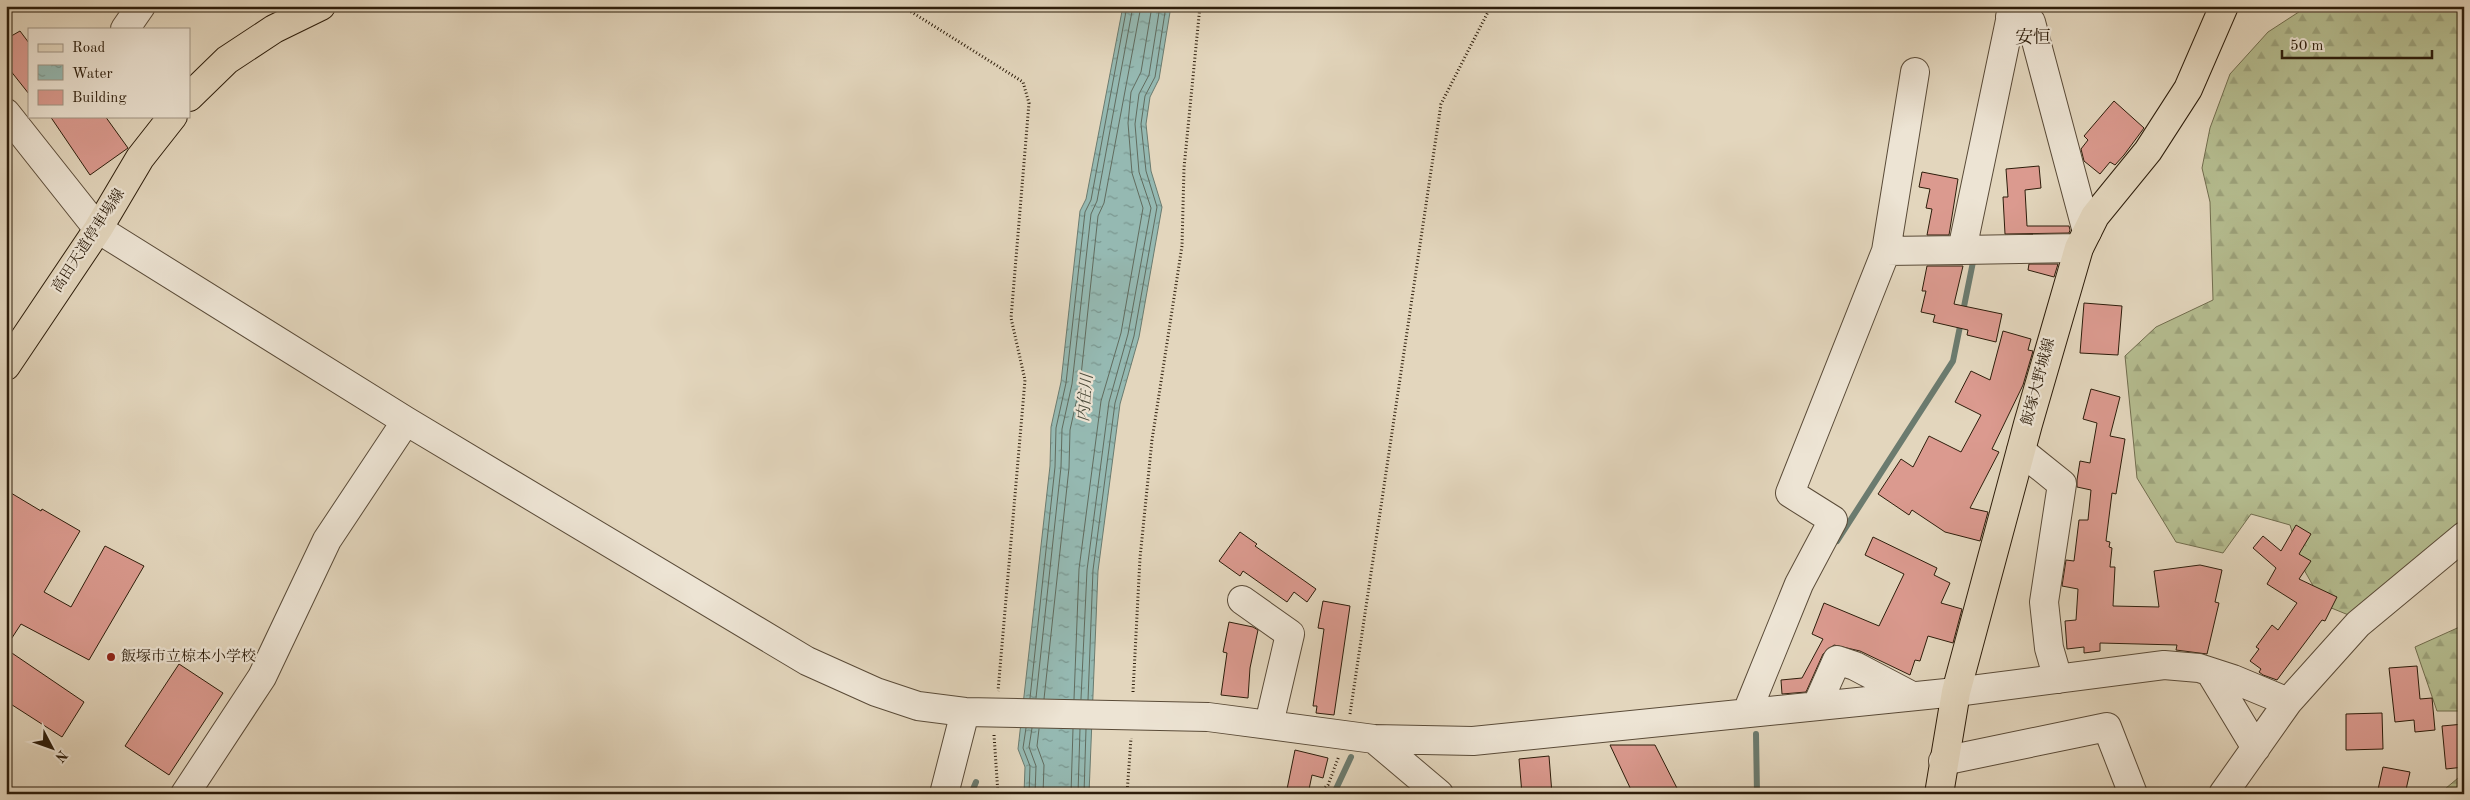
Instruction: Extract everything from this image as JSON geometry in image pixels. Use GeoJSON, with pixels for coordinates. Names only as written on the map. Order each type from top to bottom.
{"type":"FeatureCollection","features":[{"type":"Feature","properties":{"kind":"main road"},"geometry":{"type":"LineString","coordinates":[[190,96],[227,60],[274,29],[322,6]]}},
{"type":"Feature","properties":{"kind":"main road","name":"飯塚大野城線"},"geometry":{"type":"LineString","coordinates":[[1939,794],[1956,692],[2021,450],[2083,240],[2095,216],[2148,151],[2188,89],[2224,6]]}},
{"type":"Feature","properties":{"kind":"main road","name":"高田天道停車場線"},"geometry":{"type":"LineString","coordinates":[[6,366],[98,229],[140,158],[171,118]]}},
{"type":"Feature","properties":{"kind":"street"},"geometry":{"type":"LineString","coordinates":[[126,28],[141,6]]}},
{"type":"Feature","properties":{"kind":"street"},"geometry":{"type":"LineString","coordinates":[[1886,251],[1974,250],[2083,240],[2019,16]]}},
{"type":"Feature","properties":{"kind":"street"},"geometry":{"type":"LineString","coordinates":[[1974,250],[2019,16]]}},
{"type":"Feature","properties":{"kind":"street"},"geometry":{"type":"LineString","coordinates":[[1747,712],[1799,584],[1833,520],[1790,493],[1886,251],[1914,72]]}},
{"type":"Feature","properties":{"kind":"street"},"geometry":{"type":"LineString","coordinates":[[6,113],[98,229],[406,421],[807,661],[876,692],[918,706],[965,712],[1208,717],[1374,739],[1473,742],[1747,712],[1956,692],[2164,665],[2210,672],[2233,678],[2288,702]]}},
{"type":"Feature","properties":{"kind":"street"},"geometry":{"type":"LineString","coordinates":[[185,794],[262,677],[327,540],[406,421]]}},
{"type":"Feature","properties":{"kind":"street"},"geometry":{"type":"LineString","coordinates":[[2021,450],[2062,484],[2044,602],[2049,648],[2058,679]]}},
{"type":"Feature","properties":{"kind":"street"},"geometry":{"type":"LineString","coordinates":[[2223,794],[2288,702],[2358,624],[2464,536]]}},
{"type":"Feature","properties":{"kind":"street"},"geometry":{"type":"LineString","coordinates":[[1242,600],[1290,634],[1269,724]]}},
{"type":"Feature","properties":{"kind":"street"},"geometry":{"type":"LineString","coordinates":[[1817,705],[1837,660],[1856,666],[1912,696]]}},
{"type":"Feature","properties":{"kind":"street"},"geometry":{"type":"LineString","coordinates":[[2210,672],[2256,748]]}},
{"type":"Feature","properties":{"kind":"street"},"geometry":{"type":"LineString","coordinates":[[944,794],[965,712]]}},
{"type":"Feature","properties":{"kind":"street"},"geometry":{"type":"LineString","coordinates":[[1943,761],[2106,727],[2133,794]]}},
{"type":"Feature","properties":{"kind":"street"},"geometry":{"type":"LineString","coordinates":[[1374,739],[1439,794]]}},
{"type":"Feature","properties":{"kind":"path"},"geometry":{"type":"LineString","coordinates":[[902,6],[1023,82],[1029,103],[1011,318],[1025,380],[994,740],[998,794]]}},
{"type":"Feature","properties":{"kind":"path"},"geometry":{"type":"LineString","coordinates":[[1127,794],[1133,715],[1140,558],[1152,440],[1182,246],[1184,168],[1200,6]]}},
{"type":"Feature","properties":{"kind":"path"},"geometry":{"type":"LineString","coordinates":[[1317,794],[1328,785],[1347,735],[1441,104],[1491,6]]}},
{"type":"Feature","properties":{"kind":"green space"},"geometry":{"type":"Polygon","coordinates":[[[2308,6],[2464,6],[2464,525],[2351,616],[2324,605],[2303,568],[2290,525],[2251,514],[2223,553],[2176,542],[2137,478],[2125,356],[2156,327],[2213,300],[2210,202],[2202,168],[2210,128],[2230,74],[2268,32],[2308,6]]]}},
{"type":"Feature","properties":{"kind":"green space"},"geometry":{"type":"Polygon","coordinates":[[[2464,625],[2464,711],[2437,711],[2415,647],[2464,625]]]}},
{"type":"Feature","properties":{"kind":"green space"},"geometry":{"type":"Polygon","coordinates":[[[2464,773],[2464,794],[2439,794],[2464,773]]]}},
{"type":"Feature","properties":{"kind":"water","name":"内住川"},"geometry":{"type":"Polygon","coordinates":[[[1123,6],[1171,6],[1159,79],[1150,97],[1146,124],[1151,171],[1162,207],[1139,337],[1120,404],[1098,571],[1089,794],[1024,794],[1025,767],[1018,749],[1050,466],[1051,427],[1061,382],[1080,211],[1086,199],[1123,6]]]}},
{"type":"Feature","properties":{"kind":"building"},"geometry":{"type":"Polygon","coordinates":[[[20,31],[28,42],[28,93],[6,65],[6,39],[20,31]]]}},
{"type":"Feature","properties":{"kind":"building"},"geometry":{"type":"Polygon","coordinates":[[[2114,101],[2144,128],[2115,165],[2110,162],[2100,174],[2084,161],[2081,149],[2088,140],[2084,136],[2114,101]]]}},
{"type":"Feature","properties":{"kind":"building"},"geometry":{"type":"Polygon","coordinates":[[[51,118],[106,118],[128,148],[90,175],[51,118]]]}},
{"type":"Feature","properties":{"kind":"building"},"geometry":{"type":"Polygon","coordinates":[[[2039,166],[2041,188],[2025,190],[2027,226],[2069,226],[2069,233],[2005,234],[2003,197],[2008,197],[2006,169],[2039,166]]]}},
{"type":"Feature","properties":{"kind":"building"},"geometry":{"type":"Polygon","coordinates":[[[1922,172],[1958,179],[1949,235],[1927,235],[1932,209],[1926,208],[1930,189],[1919,187],[1922,172]]]}},
{"type":"Feature","properties":{"kind":"building"},"geometry":{"type":"Polygon","coordinates":[[[2029,264],[2058,264],[2054,277],[2028,270],[2029,264]]]}},
{"type":"Feature","properties":{"kind":"building"},"geometry":{"type":"Polygon","coordinates":[[[1927,266],[1963,266],[1954,304],[2002,314],[1996,342],[1967,335],[1968,330],[1933,322],[1935,315],[1921,312],[1926,291],[1922,291],[1927,266]]]}},
{"type":"Feature","properties":{"kind":"building"},"geometry":{"type":"Polygon","coordinates":[[[2084,303],[2122,306],[2118,355],[2080,353],[2084,303]]]}},
{"type":"Feature","properties":{"kind":"building"},"geometry":{"type":"Polygon","coordinates":[[[2003,331],[2031,339],[2028,350],[2033,351],[2023,385],[1992,449],[1999,452],[1970,508],[1988,512],[1980,541],[1945,532],[1912,510],[1909,515],[1878,494],[1901,459],[1913,467],[1929,436],[1961,452],[1981,415],[1955,402],[1971,371],[1990,380],[2003,331]]]}},
{"type":"Feature","properties":{"kind":"building"},"geometry":{"type":"Polygon","coordinates":[[[2091,389],[2120,397],[2110,436],[2125,439],[2116,494],[2112,493],[2106,541],[2110,542],[2109,547],[2112,548],[2110,567],[2115,567],[2113,606],[2159,607],[2154,571],[2200,565],[2222,570],[2215,602],[2219,603],[2207,654],[2176,650],[2177,645],[2100,643],[2100,651],[2084,653],[2084,647],[2067,649],[2065,621],[2076,620],[2078,589],[2062,586],[2066,560],[2074,561],[2079,520],[2088,520],[2091,490],[2077,487],[2077,480],[2080,461],[2090,463],[2097,423],[2083,419],[2091,389]]]}},
{"type":"Feature","properties":{"kind":"building"},"geometry":{"type":"Polygon","coordinates":[[[6,490],[80,531],[44,592],[71,607],[105,546],[144,566],[89,660],[21,624],[6,647],[6,490]]]}},
{"type":"Feature","properties":{"kind":"building"},"geometry":{"type":"Polygon","coordinates":[[[2296,525],[2311,534],[2299,554],[2311,561],[2299,579],[2337,597],[2325,621],[2322,620],[2277,680],[2263,675],[2259,672],[2261,669],[2250,661],[2259,649],[2256,647],[2272,625],[2278,630],[2297,603],[2267,584],[2276,568],[2253,548],[2263,536],[2281,551],[2296,525]]]}},
{"type":"Feature","properties":{"kind":"building"},"geometry":{"type":"Polygon","coordinates":[[[1240,532],[1257,544],[1255,546],[1316,589],[1307,602],[1294,592],[1287,602],[1243,571],[1240,576],[1219,561],[1240,532]]]}},
{"type":"Feature","properties":{"kind":"building"},"geometry":{"type":"Polygon","coordinates":[[[1873,537],[1937,568],[1934,575],[1950,583],[1941,603],[1962,609],[1953,643],[1928,636],[1920,661],[1915,660],[1910,675],[1860,651],[1834,645],[1823,654],[1806,692],[1782,694],[1781,680],[1802,678],[1823,639],[1812,634],[1824,603],[1879,626],[1904,574],[1865,555],[1873,537]]]}},
{"type":"Feature","properties":{"kind":"building"},"geometry":{"type":"Polygon","coordinates":[[[1323,601],[1350,606],[1334,715],[1316,713],[1317,706],[1313,706],[1324,629],[1318,628],[1323,601]]]}},
{"type":"Feature","properties":{"kind":"building"},"geometry":{"type":"Polygon","coordinates":[[[1229,622],[1253,627],[1258,630],[1250,668],[1248,698],[1221,695],[1227,653],[1223,652],[1229,622]]]}},
{"type":"Feature","properties":{"kind":"building"},"geometry":{"type":"Polygon","coordinates":[[[6,649],[84,702],[62,737],[6,701],[6,649]]]}},
{"type":"Feature","properties":{"kind":"building"},"geometry":{"type":"Polygon","coordinates":[[[179,664],[223,693],[169,775],[125,746],[179,664]]]}},
{"type":"Feature","properties":{"kind":"building"},"geometry":{"type":"Polygon","coordinates":[[[2417,666],[2420,699],[2432,698],[2435,730],[2415,732],[2414,720],[2395,722],[2389,668],[2417,666]]]}},
{"type":"Feature","properties":{"kind":"building"},"geometry":{"type":"Polygon","coordinates":[[[2382,713],[2383,749],[2346,750],[2346,714],[2382,713]]]}},
{"type":"Feature","properties":{"kind":"building"},"geometry":{"type":"Polygon","coordinates":[[[2464,724],[2464,767],[2446,769],[2442,726],[2464,724]]]}},
{"type":"Feature","properties":{"kind":"building"},"geometry":{"type":"Polygon","coordinates":[[[1610,745],[1655,745],[1680,794],[1633,794],[1610,745]]]}},
{"type":"Feature","properties":{"kind":"building"},"geometry":{"type":"Polygon","coordinates":[[[1295,750],[1328,758],[1323,778],[1312,775],[1308,794],[1286,794],[1295,750]]]}},
{"type":"Feature","properties":{"kind":"building"},"geometry":{"type":"Polygon","coordinates":[[[1549,756],[1552,794],[1522,794],[1519,759],[1549,756]]]}},
{"type":"Feature","properties":{"kind":"building"},"geometry":{"type":"Polygon","coordinates":[[[2383,767],[2410,772],[2405,794],[2377,794],[2383,767]]]}},
{"type":"Feature","properties":{"kind":"waterway"},"geometry":{"type":"LineString","coordinates":[[1837,541],[1953,361],[1974,257]]}},
{"type":"Feature","properties":{"kind":"waterway"},"geometry":{"type":"LineString","coordinates":[[1756,734],[1757,794]]}},
{"type":"Feature","properties":{"kind":"waterway"},"geometry":{"type":"LineString","coordinates":[[1331,794],[1336,789],[1351,757]]}},
{"type":"Feature","properties":{"kind":"waterway"},"geometry":{"type":"LineString","coordinates":[[971,794],[976,782]]}},
{"type":"Feature","properties":{"kind":"place","name":"飯塚市立椋本小学校"},"geometry":{"type":"Point","coordinates":[111,657]}},
{"type":"Feature","properties":{"kind":"district","name":"安恒"},"geometry":{"type":"Point","coordinates":[2033,38]}}]}
